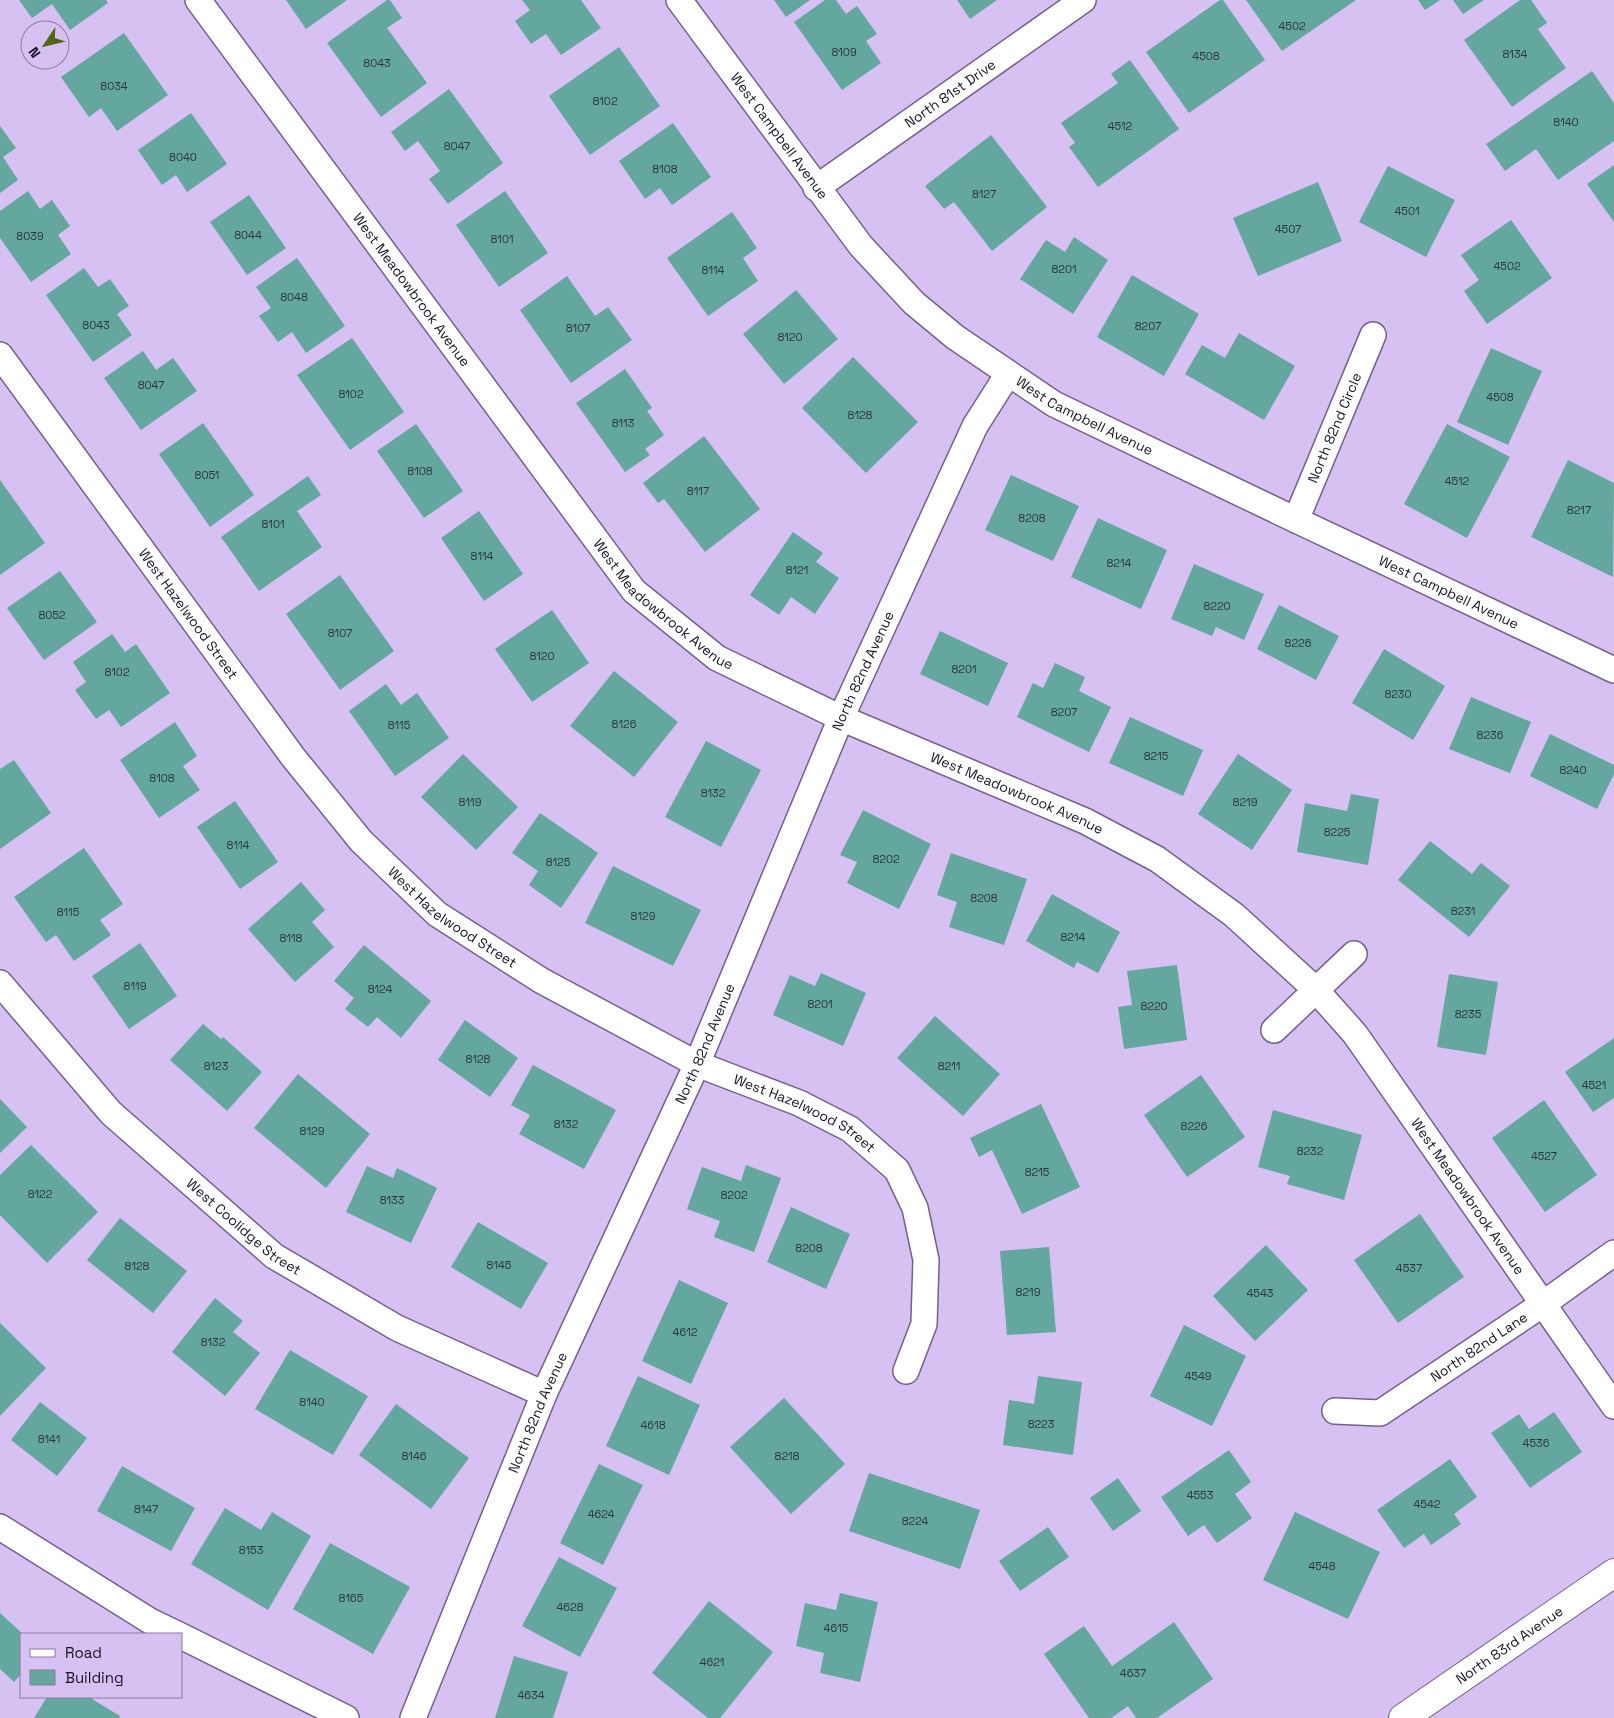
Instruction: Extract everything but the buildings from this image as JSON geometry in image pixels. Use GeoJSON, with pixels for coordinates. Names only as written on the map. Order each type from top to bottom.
{"type":"FeatureCollection","features":[{"type":"Feature","properties":{"kind":"main road","name":"North 83rd Avenue"},"geometry":{"type":"LineString","coordinates":[[1403,1718],[1614,1573]]}},
{"type":"Feature","properties":{"kind":"street","name":"West Meadowbrook Avenue"},"geometry":{"type":"LineString","coordinates":[[198,0],[634,591],[717,658],[841,718],[1084,821],[1158,859],[1234,915],[1315,990],[1355,1034],[1614,1406]]}},
{"type":"Feature","properties":{"kind":"street","name":"West Campbell Avenue"},"geometry":{"type":"LineString","coordinates":[[679,0],[816,188],[861,246],[914,303],[955,337],[1054,404],[1614,670]]}},
{"type":"Feature","properties":{"kind":"street","name":"North 81st Drive"},"geometry":{"type":"LineString","coordinates":[[816,188],[1083,0]]}},
{"type":"Feature","properties":{"kind":"street","name":"North 82nd Circle"},"geometry":{"type":"LineString","coordinates":[[1296,520],[1373,335]]}},
{"type":"Feature","properties":{"kind":"street","name":"West Hazelwood Street"},"geometry":{"type":"LineString","coordinates":[[0,356],[293,757],[360,841],[437,914],[542,982],[697,1064],[799,1103],[850,1129],[897,1170],[915,1208],[926,1260],[924,1324],[906,1371]]}},
{"type":"Feature","properties":{"kind":"street","name":"North 82nd Avenue"},"geometry":{"type":"LineString","coordinates":[[413,1718],[544,1394],[697,1064],[841,718],[975,426],[1008,374]]}},
{"type":"Feature","properties":{"kind":"street"},"geometry":{"type":"LineString","coordinates":[[1274,1030],[1354,954]]}},
{"type":"Feature","properties":{"kind":"street","name":"West Coolidge Street"},"geometry":{"type":"LineString","coordinates":[[0,983],[111,1113],[274,1256],[396,1328],[544,1394]]}},
{"type":"Feature","properties":{"kind":"street","name":"North 82nd Lane"},"geometry":{"type":"LineString","coordinates":[[1335,1411],[1380,1413],[1543,1304],[1614,1253]]}},
{"type":"Feature","properties":{"kind":"street"},"geometry":{"type":"LineString","coordinates":[[0,1527],[150,1621],[175,1633]]}},
{"type":"Feature","properties":{"kind":"street"},"geometry":{"type":"LineString","coordinates":[[182,1636],[346,1718]]}}]}
